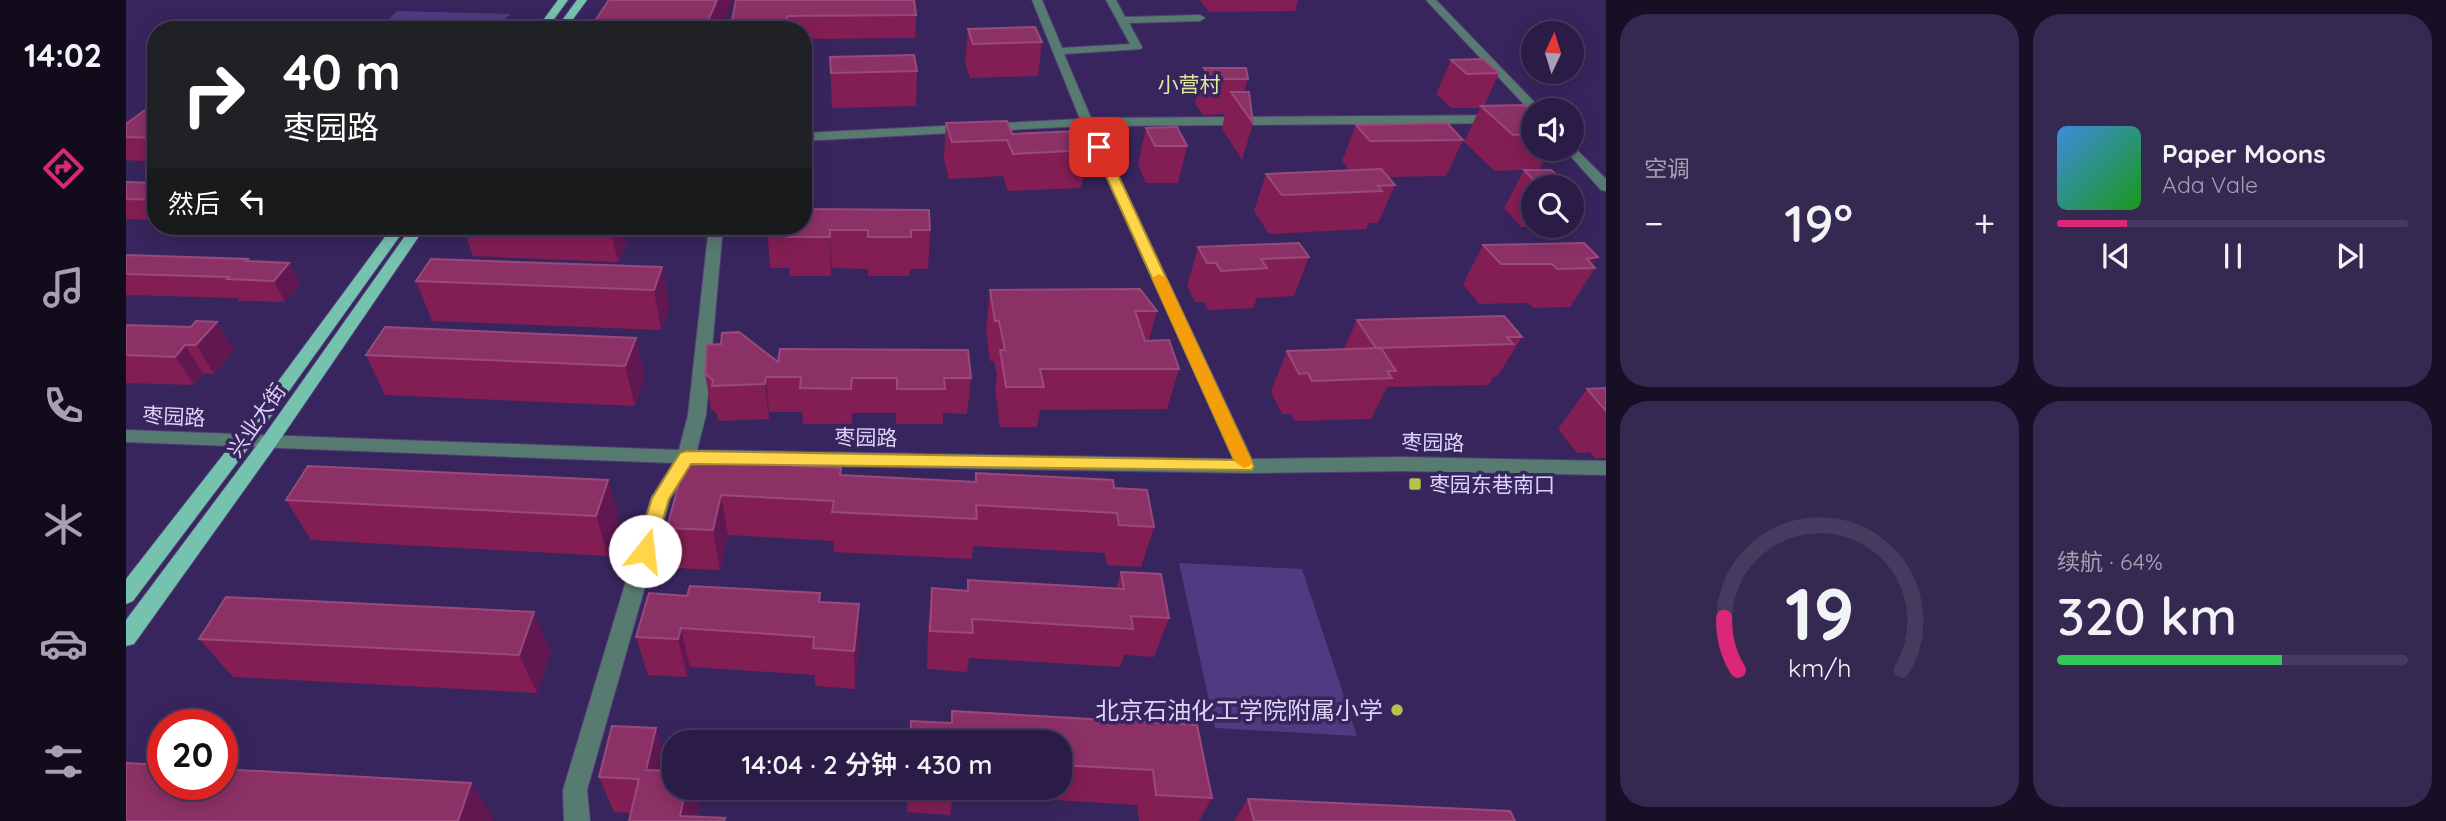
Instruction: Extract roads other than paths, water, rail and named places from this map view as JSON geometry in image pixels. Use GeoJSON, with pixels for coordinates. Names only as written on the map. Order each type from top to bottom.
{"type":"FeatureCollection","features":[{"type":"Feature","properties":{"kind":"main road"},"geometry":{"type":"LineString","coordinates":[[548,21],[563,0]]}},
{"type":"Feature","properties":{"kind":"main road"},"geometry":{"type":"LineString","coordinates":[[567,21],[582,0]]}},
{"type":"Feature","properties":{"kind":"main road","name":"兴业大街"},"geometry":{"type":"LineString","coordinates":[[126,595],[243,442],[393,235]]}},
{"type":"Feature","properties":{"kind":"main road","name":"兴业大街"},"geometry":{"type":"LineString","coordinates":[[126,637],[269,442],[413,235]]}},
{"type":"Feature","properties":{"kind":"street"},"geometry":{"type":"LineString","coordinates":[[1037,0],[1087,122],[1246,466]]}},
{"type":"Feature","properties":{"kind":"street"},"geometry":{"type":"LineString","coordinates":[[1058,51],[1137,47],[1111,0]]}},
{"type":"Feature","properties":{"kind":"street"},"geometry":{"type":"LineString","coordinates":[[1431,0],[1525,98]]}},
{"type":"Feature","properties":{"kind":"street"},"geometry":{"type":"LineString","coordinates":[[1122,20],[1200,18]]}},
{"type":"Feature","properties":{"kind":"street"},"geometry":{"type":"LineString","coordinates":[[812,137],[1087,122],[1521,119]]}},
{"type":"Feature","properties":{"kind":"street"},"geometry":{"type":"LineString","coordinates":[[1582,161],[1606,187]]}},
{"type":"Feature","properties":{"kind":"street"},"geometry":{"type":"LineString","coordinates":[[577,821],[575,790],[657,511],[661,498],[686,457],[697,415],[715,235]]}},
{"type":"Feature","properties":{"kind":"street","name":"枣园路"},"geometry":{"type":"LineString","coordinates":[[126,436],[686,457],[1246,466],[1403,464],[1606,468]]}},
{"type":"Feature","properties":{"kind":"place","name":"枣园东巷南口"},"geometry":{"type":"Point","coordinates":[1415,484]}},
{"type":"Feature","properties":{"kind":"place","name":"北京石油化工学院附属小学"},"geometry":{"type":"Point","coordinates":[1397,710]}},
{"type":"Feature","properties":{"kind":"district","name":"小营村"},"geometry":{"type":"Point","coordinates":[1189,84]}}]}
